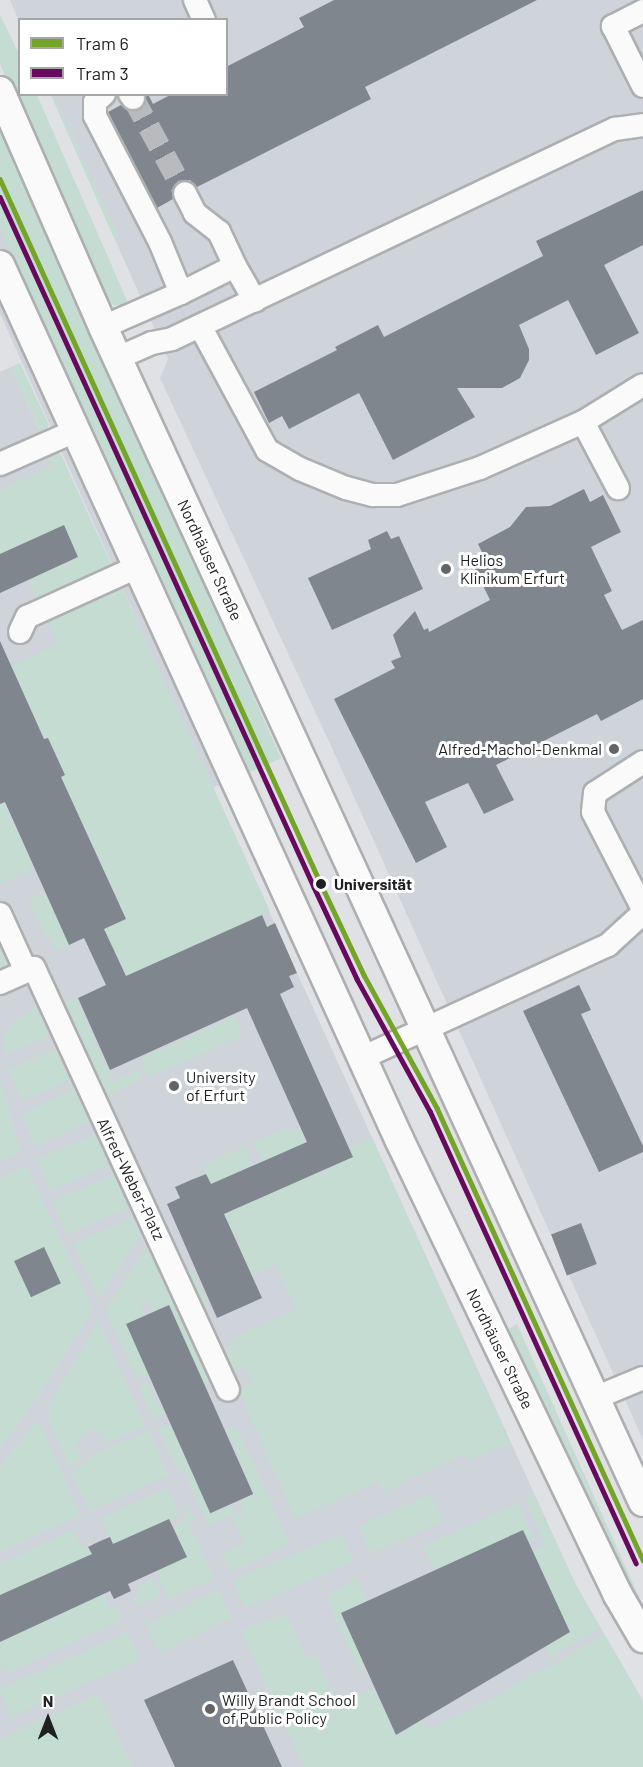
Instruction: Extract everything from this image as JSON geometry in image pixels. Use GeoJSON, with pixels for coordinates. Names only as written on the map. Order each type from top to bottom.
{"type":"FeatureCollection","features":[{"type":"Feature","properties":{"kind":"main road","name":"Nordhäuser Straße"},"geometry":{"type":"LineString","coordinates":[[0,90],[103,327],[435,1024],[595,1398],[643,1502]]}},
{"type":"Feature","properties":{"kind":"main road","name":"Nordhäuser Straße"},"geometry":{"type":"LineString","coordinates":[[0,265],[362,1058],[618,1595],[643,1638]]}},
{"type":"Feature","properties":{"kind":"street"},"geometry":{"type":"LineString","coordinates":[[195,0],[203,18]]}},
{"type":"Feature","properties":{"kind":"street"},"geometry":{"type":"LineString","coordinates":[[643,11],[613,26],[643,86]]}},
{"type":"Feature","properties":{"kind":"street"},"geometry":{"type":"LineString","coordinates":[[102,96],[95,102],[95,116],[160,242],[182,293]]}},
{"type":"Feature","properties":{"kind":"street"},"geometry":{"type":"LineString","coordinates":[[118,358],[152,343],[172,339],[255,301],[615,129],[643,125]]}},
{"type":"Feature","properties":{"kind":"street"},"geometry":{"type":"LineString","coordinates":[[185,193],[195,213],[219,232],[255,301]]}},
{"type":"Feature","properties":{"kind":"street"},"geometry":{"type":"LineString","coordinates":[[103,327],[182,293],[235,266]]}},
{"type":"Feature","properties":{"kind":"street"},"geometry":{"type":"LineString","coordinates":[[200,326],[267,450],[300,469],[346,488],[374,495],[397,495],[480,468],[583,422],[643,385]]}},
{"type":"Feature","properties":{"kind":"street"},"geometry":{"type":"LineString","coordinates":[[583,422],[618,488]]}},
{"type":"Feature","properties":{"kind":"street"},"geometry":{"type":"LineString","coordinates":[[0,464],[75,431]]}},
{"type":"Feature","properties":{"kind":"street"},"geometry":{"type":"LineString","coordinates":[[20,632],[27,617],[137,567]]}},
{"type":"Feature","properties":{"kind":"street"},"geometry":{"type":"LineString","coordinates":[[362,1058],[608,945],[643,911],[593,812],[596,793],[643,762]]}},
{"type":"Feature","properties":{"kind":"street","name":"Alfred-Weber-Platz"},"geometry":{"type":"LineString","coordinates":[[0,914],[30,970],[228,1390]]}},
{"type":"Feature","properties":{"kind":"street"},"geometry":{"type":"LineString","coordinates":[[0,983],[30,970]]}},
{"type":"Feature","properties":{"kind":"street"},"geometry":{"type":"LineString","coordinates":[[595,1398],[643,1378]]}},
{"type":"Feature","properties":{"kind":"shaded area","name":"Helios Klinikum Erfurt"},"geometry":{"type":"Polygon","coordinates":[[[10,0],[643,0],[643,1440],[337,759],[160,378],[168,359],[51,96],[228,96],[228,18],[18,20],[10,0]]]}},
{"type":"Feature","properties":{"kind":"shaded area"},"geometry":{"type":"Polygon","coordinates":[[[0,168],[266,765],[212,789],[0,313],[0,168]]]}},
{"type":"Feature","properties":{"kind":"shaded area","name":"University of Erfurt"},"geometry":{"type":"Polygon","coordinates":[[[11,367],[79,517],[88,514],[575,1583],[643,1701],[643,1767],[0,1767],[0,372],[11,367]]]}},
{"type":"Feature","properties":{"kind":"green space"},"geometry":{"type":"Polygon","coordinates":[[[0,15],[18,52],[18,96],[37,96],[129,305],[113,305],[105,297],[0,64],[0,15]]]}},
{"type":"Feature","properties":{"kind":"green space"},"geometry":{"type":"Polygon","coordinates":[[[51,96],[53,96],[119,237],[113,236],[51,96]]]}},
{"type":"Feature","properties":{"kind":"green space"},"geometry":{"type":"Polygon","coordinates":[[[0,127],[281,758],[244,775],[0,228],[0,127]]]}},
{"type":"Feature","properties":{"kind":"green space"},"geometry":{"type":"Polygon","coordinates":[[[20,363],[49,425],[42,435],[11,367],[20,363]]]}},
{"type":"Feature","properties":{"kind":"green space"},"geometry":{"type":"Polygon","coordinates":[[[45,451],[61,454],[114,571],[40,604],[29,580],[78,557],[63,525],[0,554],[0,490],[52,466],[45,451]]]}},
{"type":"Feature","properties":{"kind":"green space"},"geometry":{"type":"Polygon","coordinates":[[[119,582],[270,911],[126,976],[104,929],[126,918],[61,777],[64,775],[48,738],[44,739],[11,666],[58,644],[45,615],[119,582]]]}},
{"type":"Feature","properties":{"kind":"green space"},"geometry":{"type":"Polygon","coordinates":[[[5,802],[32,863],[29,864],[31,870],[0,884],[0,804],[5,802]]]}},
{"type":"Feature","properties":{"kind":"green space"},"geometry":{"type":"Polygon","coordinates":[[[46,892],[69,945],[55,951],[29,899],[46,892]]]}},
{"type":"Feature","properties":{"kind":"green space"},"geometry":{"type":"Polygon","coordinates":[[[0,929],[18,965],[0,976],[0,929]]]}},
{"type":"Feature","properties":{"kind":"green space"},"geometry":{"type":"Polygon","coordinates":[[[76,998],[113,1082],[139,1070],[143,1079],[105,1096],[63,1004],[76,998]]]}},
{"type":"Feature","properties":{"kind":"green space"},"geometry":{"type":"Polygon","coordinates":[[[36,1006],[49,1036],[5,1055],[3,1038],[5,1031],[36,1006]]]}},
{"type":"Feature","properties":{"kind":"green space"},"geometry":{"type":"Polygon","coordinates":[[[235,1017],[243,1035],[149,1077],[141,1059],[235,1017]]]}},
{"type":"Feature","properties":{"kind":"green space"},"geometry":{"type":"Polygon","coordinates":[[[55,1049],[69,1080],[22,1101],[8,1070],[55,1049]]]}},
{"type":"Feature","properties":{"kind":"green space"},"geometry":{"type":"Polygon","coordinates":[[[0,1077],[20,1152],[0,1161],[0,1077]]]}},
{"type":"Feature","properties":{"kind":"green space"},"geometry":{"type":"Polygon","coordinates":[[[75,1089],[90,1121],[35,1146],[21,1114],[75,1089]]]}},
{"type":"Feature","properties":{"kind":"green space"},"geometry":{"type":"Polygon","coordinates":[[[288,1127],[291,1133],[301,1129],[307,1142],[263,1161],[254,1142],[288,1127]]]}},
{"type":"Feature","properties":{"kind":"green space"},"geometry":{"type":"Polygon","coordinates":[[[95,1134],[109,1165],[50,1191],[37,1160],[95,1134]]]}},
{"type":"Feature","properties":{"kind":"green space"},"geometry":{"type":"Polygon","coordinates":[[[372,1138],[510,1443],[469,1461],[465,1453],[383,1492],[378,1481],[296,1518],[238,1390],[253,1382],[246,1366],[230,1373],[226,1359],[228,1347],[241,1334],[297,1309],[276,1264],[252,1275],[239,1246],[242,1244],[237,1233],[233,1234],[224,1214],[353,1157],[349,1148],[372,1138]]]}},
{"type":"Feature","properties":{"kind":"green space"},"geometry":{"type":"Polygon","coordinates":[[[244,1146],[253,1165],[211,1184],[202,1165],[244,1146]]]}},
{"type":"Feature","properties":{"kind":"green space"},"geometry":{"type":"Polygon","coordinates":[[[27,1166],[93,1309],[40,1394],[0,1448],[0,1178],[27,1166]]]}},
{"type":"Feature","properties":{"kind":"green space"},"geometry":{"type":"Polygon","coordinates":[[[114,1175],[128,1208],[67,1234],[53,1201],[114,1175]]]}},
{"type":"Feature","properties":{"kind":"green space"},"geometry":{"type":"Polygon","coordinates":[[[132,1218],[140,1236],[99,1298],[74,1244],[132,1218]]]}},
{"type":"Feature","properties":{"kind":"green space"},"geometry":{"type":"Polygon","coordinates":[[[153,1245],[213,1379],[204,1383],[169,1305],[153,1312],[148,1301],[140,1305],[145,1316],[126,1324],[149,1374],[137,1379],[106,1311],[146,1247],[153,1245]]]}},
{"type":"Feature","properties":{"kind":"green space"},"geometry":{"type":"Polygon","coordinates":[[[191,1268],[208,1305],[200,1309],[183,1272],[191,1268]]]}},
{"type":"Feature","properties":{"kind":"green space"},"geometry":{"type":"Polygon","coordinates":[[[98,1321],[146,1426],[108,1442],[93,1428],[74,1445],[83,1458],[69,1466],[50,1423],[48,1407],[98,1321]]]}},
{"type":"Feature","properties":{"kind":"green space"},"geometry":{"type":"Polygon","coordinates":[[[517,1324],[639,1597],[634,1597],[502,1333],[517,1324]]]}},
{"type":"Feature","properties":{"kind":"green space"},"geometry":{"type":"Polygon","coordinates":[[[147,1382],[158,1405],[162,1403],[167,1413],[154,1419],[139,1386],[147,1382]]]}},
{"type":"Feature","properties":{"kind":"green space"},"geometry":{"type":"Polygon","coordinates":[[[219,1411],[227,1429],[236,1426],[290,1544],[230,1572],[222,1554],[245,1543],[232,1515],[209,1526],[183,1469],[178,1471],[159,1429],[171,1424],[212,1513],[231,1505],[236,1516],[244,1512],[239,1501],[254,1494],[219,1411]]]}},
{"type":"Feature","properties":{"kind":"green space"},"geometry":{"type":"Polygon","coordinates":[[[35,1422],[39,1422],[80,1515],[0,1551],[0,1466],[35,1422]]]}},
{"type":"Feature","properties":{"kind":"green space"},"geometry":{"type":"Polygon","coordinates":[[[149,1431],[168,1475],[89,1511],[72,1473],[97,1453],[149,1431]]]}},
{"type":"Feature","properties":{"kind":"green space"},"geometry":{"type":"Polygon","coordinates":[[[168,1488],[176,1507],[177,1516],[113,1544],[101,1518],[168,1488]]]}},
{"type":"Feature","properties":{"kind":"green space"},"geometry":{"type":"Polygon","coordinates":[[[431,1494],[443,1521],[371,1554],[359,1526],[431,1494]]]}},
{"type":"Feature","properties":{"kind":"green space"},"geometry":{"type":"Polygon","coordinates":[[[534,1495],[575,1583],[600,1628],[550,1657],[546,1646],[570,1632],[533,1551],[546,1544],[525,1500],[534,1495]]]}},
{"type":"Feature","properties":{"kind":"green space"},"geometry":{"type":"Polygon","coordinates":[[[186,1503],[195,1519],[189,1523],[214,1578],[169,1599],[156,1571],[187,1557],[174,1528],[186,1518],[186,1503]]]}},
{"type":"Feature","properties":{"kind":"green space"},"geometry":{"type":"Polygon","coordinates":[[[518,1503],[535,1541],[530,1544],[523,1531],[435,1570],[424,1546],[518,1503]]]}},
{"type":"Feature","properties":{"kind":"green space"},"geometry":{"type":"Polygon","coordinates":[[[73,1530],[82,1549],[88,1547],[92,1554],[0,1595],[0,1564],[73,1530]]]}},
{"type":"Feature","properties":{"kind":"green space"},"geometry":{"type":"Polygon","coordinates":[[[342,1534],[354,1562],[245,1608],[233,1580],[342,1534]]]}},
{"type":"Feature","properties":{"kind":"green space"},"geometry":{"type":"Polygon","coordinates":[[[357,1578],[367,1601],[341,1613],[365,1667],[360,1670],[328,1601],[331,1593],[357,1578]]]}},
{"type":"Feature","properties":{"kind":"green space"},"geometry":{"type":"Polygon","coordinates":[[[153,1579],[161,1595],[137,1606],[133,1598],[141,1594],[137,1586],[153,1579]]]}},
{"type":"Feature","properties":{"kind":"green space"},"geometry":{"type":"Polygon","coordinates":[[[219,1590],[232,1617],[159,1652],[146,1626],[219,1590]]]}},
{"type":"Feature","properties":{"kind":"green space"},"geometry":{"type":"Polygon","coordinates":[[[104,1594],[110,1608],[116,1606],[122,1620],[7,1673],[4,1666],[0,1667],[0,1642],[104,1594]]]}},
{"type":"Feature","properties":{"kind":"green space"},"geometry":{"type":"Polygon","coordinates":[[[287,1614],[307,1659],[316,1655],[339,1705],[375,1688],[422,1719],[427,1730],[494,1698],[534,1672],[553,1665],[604,1634],[643,1701],[643,1767],[304,1767],[241,1630],[287,1614]]]}},
{"type":"Feature","properties":{"kind":"green space"},"geometry":{"type":"Polygon","coordinates":[[[128,1632],[140,1659],[11,1717],[0,1689],[128,1632]]]}},
{"type":"Feature","properties":{"kind":"green space"},"geometry":{"type":"Polygon","coordinates":[[[99,1694],[132,1767],[0,1767],[0,1739],[99,1694]]]}},
{"type":"Feature","properties":{"kind":"building"},"geometry":{"type":"Polygon","coordinates":[[[334,0],[537,0],[365,87],[371,99],[197,187],[186,180],[178,181],[172,192],[173,199],[157,208],[108,112],[121,105],[128,111],[141,109],[146,103],[146,96],[149,96],[153,104],[168,96],[228,96],[228,66],[304,27],[299,18],[334,0]]]}},
{"type":"Feature","properties":{"kind":"building"},"geometry":{"type":"Polygon","coordinates":[[[643,190],[643,245],[604,265],[639,333],[596,355],[568,300],[519,325],[529,349],[529,360],[520,378],[502,388],[457,388],[475,417],[393,460],[359,393],[289,429],[282,416],[269,423],[254,392],[337,350],[335,347],[378,325],[384,337],[543,256],[536,241],[643,190]]]}},
{"type":"Feature","properties":{"kind":"building"},"geometry":{"type":"Polygon","coordinates":[[[584,489],[590,502],[603,495],[621,532],[591,547],[612,591],[604,595],[622,630],[643,620],[643,699],[601,721],[597,714],[496,765],[514,800],[484,814],[468,783],[425,802],[447,847],[416,863],[334,699],[395,668],[391,661],[401,657],[393,635],[415,611],[424,630],[428,628],[429,632],[490,600],[472,563],[484,556],[478,544],[510,527],[526,507],[550,506],[584,489]]]}},
{"type":"Feature","properties":{"kind":"building"},"geometry":{"type":"Polygon","coordinates":[[[64,525],[78,557],[0,593],[0,554],[64,525]]]}},
{"type":"Feature","properties":{"kind":"building"},"geometry":{"type":"Polygon","coordinates":[[[387,531],[391,539],[399,536],[423,589],[332,630],[308,578],[371,549],[368,540],[387,531]]]}},
{"type":"Feature","properties":{"kind":"building"},"geometry":{"type":"Polygon","coordinates":[[[0,641],[44,739],[48,738],[65,775],[61,777],[126,919],[104,929],[126,976],[262,915],[267,927],[275,923],[297,973],[289,976],[294,987],[280,994],[353,1157],[224,1214],[262,1298],[217,1318],[167,1204],[180,1198],[175,1187],[206,1174],[211,1184],[307,1142],[247,1008],[110,1070],[78,998],[106,985],[84,938],[69,945],[5,802],[0,804],[0,641]]]}},
{"type":"Feature","properties":{"kind":"building"},"geometry":{"type":"Polygon","coordinates":[[[579,985],[591,1010],[581,1014],[643,1146],[643,1152],[599,1172],[523,1011],[579,985]]]}},
{"type":"Feature","properties":{"kind":"building"},"geometry":{"type":"Polygon","coordinates":[[[581,1223],[597,1264],[567,1276],[551,1234],[581,1223]]]}},
{"type":"Feature","properties":{"kind":"building"},"geometry":{"type":"Polygon","coordinates":[[[44,1247],[61,1283],[31,1297],[14,1261],[44,1247]]]}},
{"type":"Feature","properties":{"kind":"building"},"geometry":{"type":"Polygon","coordinates":[[[169,1305],[253,1494],[210,1513],[126,1324],[169,1305]]]}},
{"type":"Feature","properties":{"kind":"building"},"geometry":{"type":"Polygon","coordinates":[[[169,1519],[187,1557],[128,1584],[131,1591],[114,1599],[110,1591],[0,1642],[0,1595],[92,1554],[88,1547],[98,1542],[110,1537],[113,1544],[169,1519]]]}},
{"type":"Feature","properties":{"kind":"building"},"geometry":{"type":"Polygon","coordinates":[[[523,1530],[570,1632],[396,1735],[341,1613],[523,1530]]]}},
{"type":"Feature","properties":{"kind":"building"},"geometry":{"type":"Polygon","coordinates":[[[233,1660],[282,1767],[175,1767],[144,1700],[233,1660]]]}},
{"type":"Feature","properties":{"kind":"tunnel"},"geometry":{"type":"LineString","coordinates":[[133,98],[185,193]]}},
{"type":"Feature","properties":{"kind":"tram line","name":"6"},"geometry":{"type":"LineString","coordinates":[[0,179],[321,884],[364,975],[437,1108],[643,1560]]}},
{"type":"Feature","properties":{"kind":"tram line","name":"3"},"geometry":{"type":"LineString","coordinates":[[0,197],[314,887],[357,979],[430,1111],[636,1563]]}},
{"type":"Feature","properties":{"kind":"place","name":"Helios Klinikum Erfurt"},"geometry":{"type":"Point","coordinates":[446,569]}},
{"type":"Feature","properties":{"kind":"place","name":"Alfred-Machol-Denkmal"},"geometry":{"type":"Point","coordinates":[614,749]}},
{"type":"Feature","properties":{"kind":"place","name":"Universität"},"geometry":{"type":"Point","coordinates":[321,884]}},
{"type":"Feature","properties":{"kind":"place","name":"University of Erfurt"},"geometry":{"type":"Point","coordinates":[174,1086]}},
{"type":"Feature","properties":{"kind":"place","name":"Willy Brandt School of Public Policy"},"geometry":{"type":"Point","coordinates":[210,1709]}}]}
